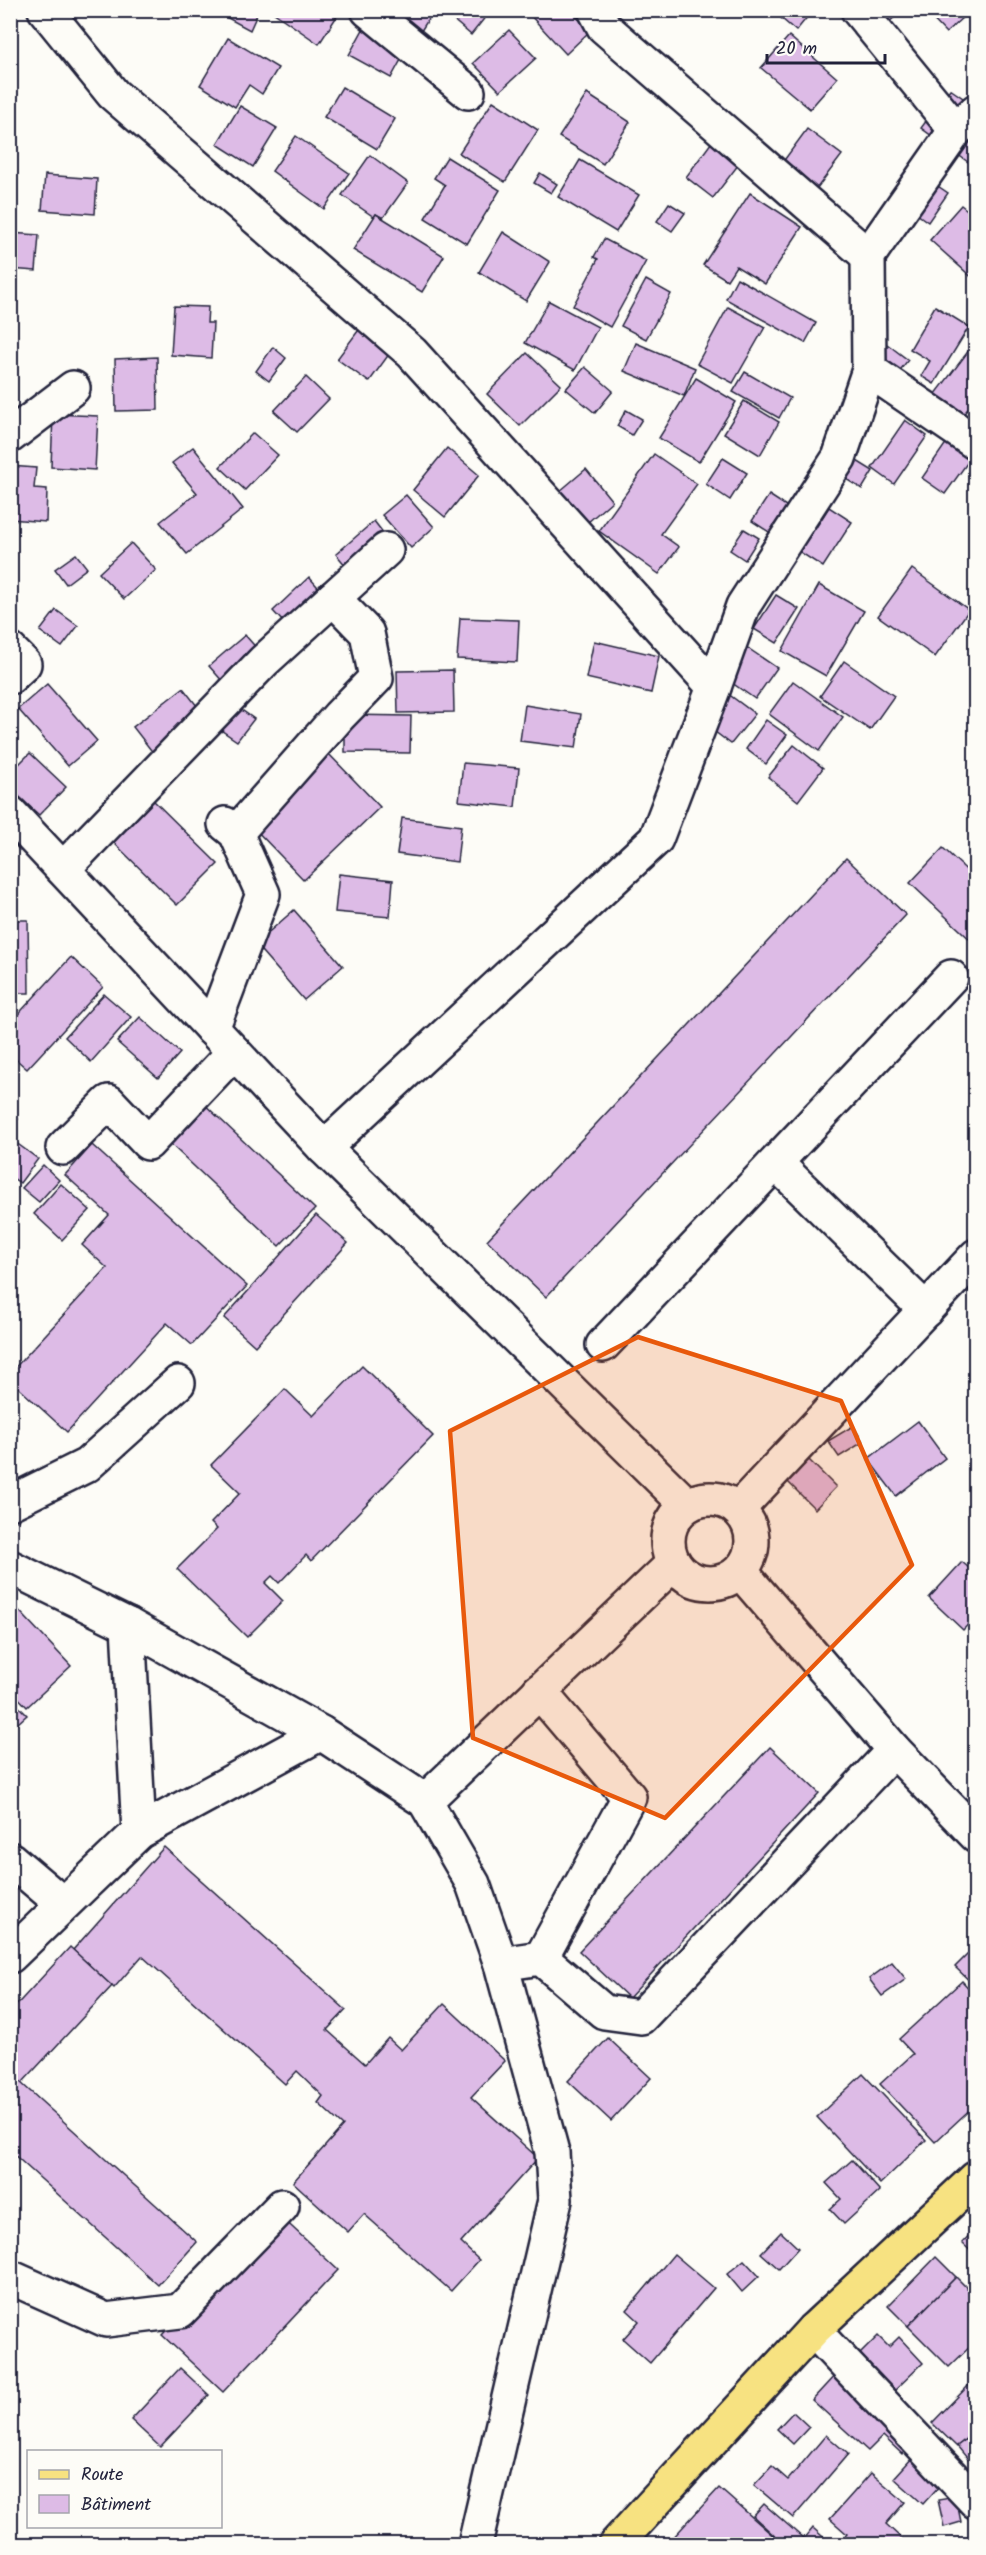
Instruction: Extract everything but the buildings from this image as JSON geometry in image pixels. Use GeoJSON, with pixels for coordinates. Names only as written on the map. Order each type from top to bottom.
{"type":"FeatureCollection","features":[{"type":"Feature","properties":{"kind":"main road"},"geometry":{"type":"LineString","coordinates":[[616,2544],[813,2330],[975,2178]]}},
{"type":"Feature","properties":{"kind":"street"},"geometry":{"type":"LineString","coordinates":[[45,10],[113,94],[412,353],[714,687]]}},
{"type":"Feature","properties":{"kind":"street"},"geometry":{"type":"LineString","coordinates":[[368,10],[468,92]]}},
{"type":"Feature","properties":{"kind":"street"},"geometry":{"type":"LineString","coordinates":[[595,10],[604,27],[868,255]]}},
{"type":"Feature","properties":{"kind":"street"},"geometry":{"type":"LineString","coordinates":[[324,1148],[656,839],[742,606],[838,458],[869,370],[868,255],[966,120],[858,10]]}},
{"type":"Feature","properties":{"kind":"street"},"geometry":{"type":"LineString","coordinates":[[869,370],[975,443]]}},
{"type":"Feature","properties":{"kind":"street"},"geometry":{"type":"LineString","coordinates":[[10,436],[73,388]]}},
{"type":"Feature","properties":{"kind":"street"},"geometry":{"type":"LineString","coordinates":[[63,869],[264,661],[386,550]]}},
{"type":"Feature","properties":{"kind":"street"},"geometry":{"type":"LineString","coordinates":[[212,1029],[263,894],[231,828],[376,678],[367,633],[333,598]]}},
{"type":"Feature","properties":{"kind":"street"},"geometry":{"type":"LineString","coordinates":[[10,650],[24,664],[10,677]]}},
{"type":"Feature","properties":{"kind":"street"},"geometry":{"type":"LineString","coordinates":[[10,813],[324,1148],[687,1505]]}},
{"type":"Feature","properties":{"kind":"street"},"geometry":{"type":"LineString","coordinates":[[603,1345],[951,977]]}},
{"type":"Feature","properties":{"kind":"street"},"geometry":{"type":"LineString","coordinates":[[63,1148],[108,1102],[148,1143],[234,1052]]}},
{"type":"Feature","properties":{"kind":"street"},"geometry":{"type":"LineString","coordinates":[[776,1164],[926,1310]]}},
{"type":"Feature","properties":{"kind":"street"},"geometry":{"type":"LineString","coordinates":[[738,1509],[975,1256]]}},
{"type":"Feature","properties":{"kind":"street"},"geometry":{"type":"LineString","coordinates":[[10,1503],[87,1465],[178,1383]]}},
{"type":"Feature","properties":{"kind":"street"},"geometry":{"type":"LineString","coordinates":[[713,1498],[738,1509],[747,1519],[752,1539],[749,1559],[740,1571],[728,1580],[714,1584],[684,1575],[674,1563],[668,1547],[669,1531],[675,1516],[687,1505],[713,1498]]}},
{"type":"Feature","properties":{"kind":"street"},"geometry":{"type":"LineString","coordinates":[[425,1801],[674,1563]]}},
{"type":"Feature","properties":{"kind":"street"},"geometry":{"type":"LineString","coordinates":[[10,1567],[128,1625],[321,1733],[425,1801],[474,1884],[501,1964],[552,2152],[555,2200],[475,2544]]}},
{"type":"Feature","properties":{"kind":"street"},"geometry":{"type":"LineString","coordinates":[[740,1571],[894,1750],[975,1836]]}},
{"type":"Feature","properties":{"kind":"street"},"geometry":{"type":"LineString","coordinates":[[128,1625],[139,1832]]}},
{"type":"Feature","properties":{"kind":"street"},"geometry":{"type":"LineString","coordinates":[[539,1691],[629,1797],[541,1958]]}},
{"type":"Feature","properties":{"kind":"street"},"geometry":{"type":"LineString","coordinates":[[10,1956],[139,1832],[321,1733]]}},
{"type":"Feature","properties":{"kind":"street"},"geometry":{"type":"LineString","coordinates":[[501,1964],[541,1958],[604,2012],[641,2017],[894,1750]]}},
{"type":"Feature","properties":{"kind":"street"},"geometry":{"type":"LineString","coordinates":[[10,1859],[63,1904]]}},
{"type":"Feature","properties":{"kind":"street"},"geometry":{"type":"LineString","coordinates":[[10,1923],[63,1904]]}},
{"type":"Feature","properties":{"kind":"street"},"geometry":{"type":"LineString","coordinates":[[10,2277],[106,2320],[180,2310],[282,2206]]}},
{"type":"Feature","properties":{"kind":"street"},"geometry":{"type":"LineString","coordinates":[[813,2330],[975,2502]]}},
{"type":"Feature","properties":{"kind":"highlighted area"},"geometry":{"type":"Polygon","coordinates":[[[638,1337],[841,1401],[912,1565],[665,1818],[473,1738],[450,1431],[638,1337]]]}}]}
